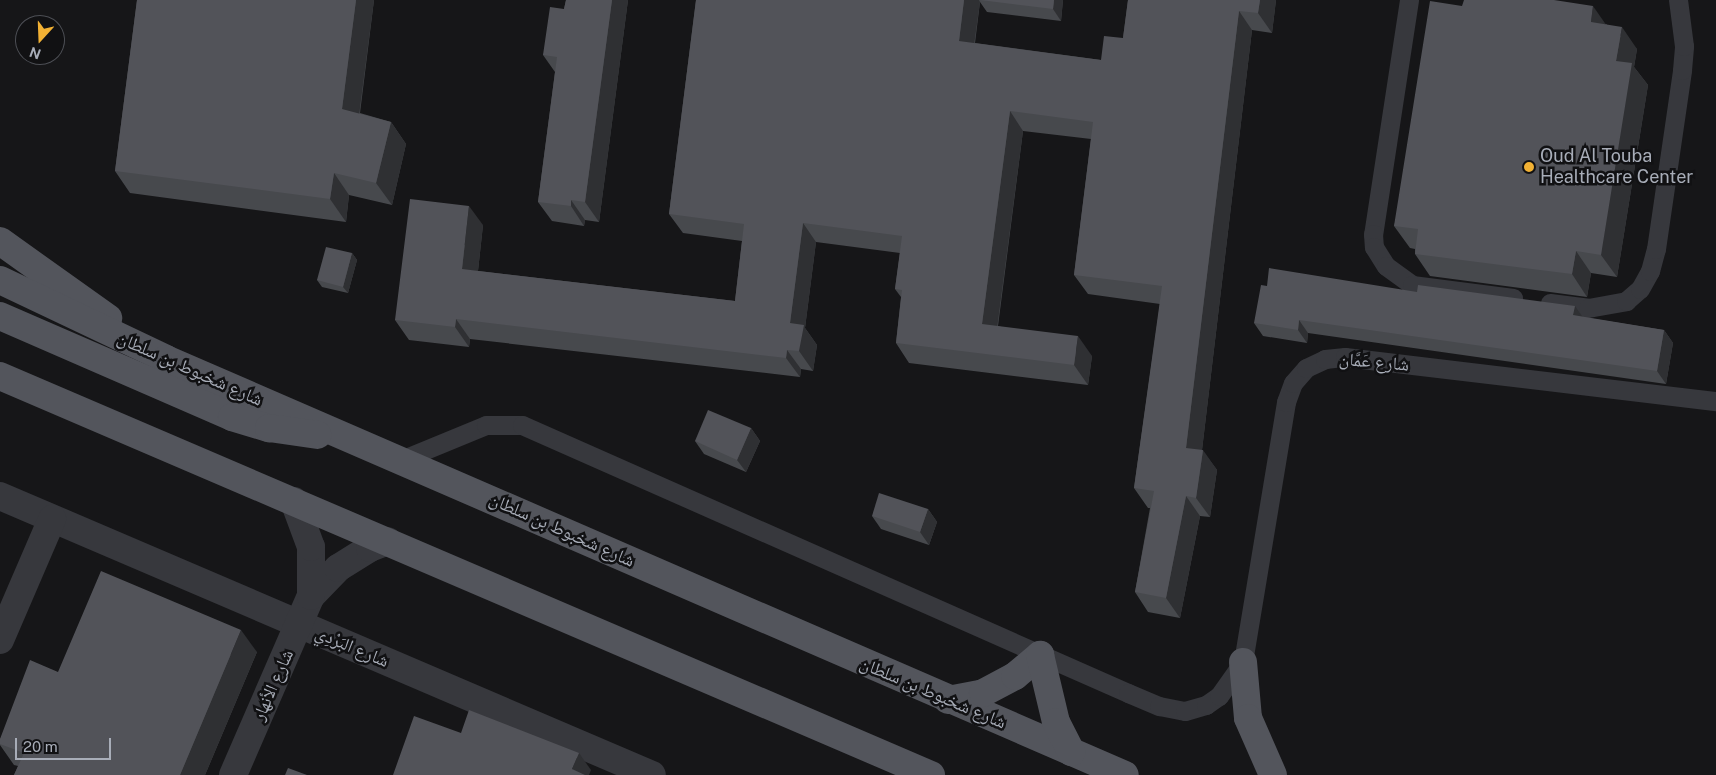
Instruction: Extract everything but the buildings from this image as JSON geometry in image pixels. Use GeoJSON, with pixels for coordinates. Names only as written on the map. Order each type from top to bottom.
{"type":"FeatureCollection","features":[{"type":"Feature","properties":{"kind":"main road"},"geometry":{"type":"LineString","coordinates":[[0,241],[166,359]]}},
{"type":"Feature","properties":{"kind":"main road","name":"شارع شخبوط بن سلطان"},"geometry":{"type":"LineString","coordinates":[[0,280],[166,359],[948,700],[1125,775]]}},
{"type":"Feature","properties":{"kind":"main road"},"geometry":{"type":"LineString","coordinates":[[0,316],[232,417],[306,434],[344,436]]}},
{"type":"Feature","properties":{"kind":"main road"},"geometry":{"type":"LineString","coordinates":[[0,376],[931,775]]}},
{"type":"Feature","properties":{"kind":"main road"},"geometry":{"type":"LineString","coordinates":[[948,700],[983,693],[1015,676],[1040,655],[1056,722],[1071,752]]}},
{"type":"Feature","properties":{"kind":"main road"},"geometry":{"type":"LineString","coordinates":[[1242,662],[1248,718],[1273,775]]}},
{"type":"Feature","properties":{"kind":"street","name":"شارع البَرْدِي"},"geometry":{"type":"LineString","coordinates":[[0,496],[652,775]]}},
{"type":"Feature","properties":{"kind":"street","name":"شارع الأنهار"},"geometry":{"type":"LineString","coordinates":[[233,775],[311,596],[311,547],[294,501]]}},
{"type":"Feature","properties":{"kind":"street"},"geometry":{"type":"LineString","coordinates":[[0,640],[52,519]]}},
{"type":"Feature","properties":{"kind":"street","name":"شارع الأنهار"},"geometry":{"type":"LineString","coordinates":[[311,596],[354,557],[388,541]]}},
{"type":"Feature","properties":{"kind":"lane"},"geometry":{"type":"LineString","coordinates":[[1409,0],[1373,234],[1378,256],[1412,285],[1588,308],[1626,301],[1640,289],[1656,249],[1682,70],[1684,46],[1678,0]]}},
{"type":"Feature","properties":{"kind":"lane","name":"شارع عَمَّان"},"geometry":{"type":"LineString","coordinates":[[1242,662],[1286,402],[1293,383],[1306,368],[1325,359],[1345,357],[1716,401]]}},
{"type":"Feature","properties":{"kind":"lane"},"geometry":{"type":"LineString","coordinates":[[401,460],[486,425],[522,425],[1159,706],[1185,711],[1206,705],[1219,696],[1242,662]]}},
{"type":"Feature","properties":{"kind":"place","name":"Oud Al Touba Healthcare Center"},"geometry":{"type":"Point","coordinates":[1529,167]}}]}
